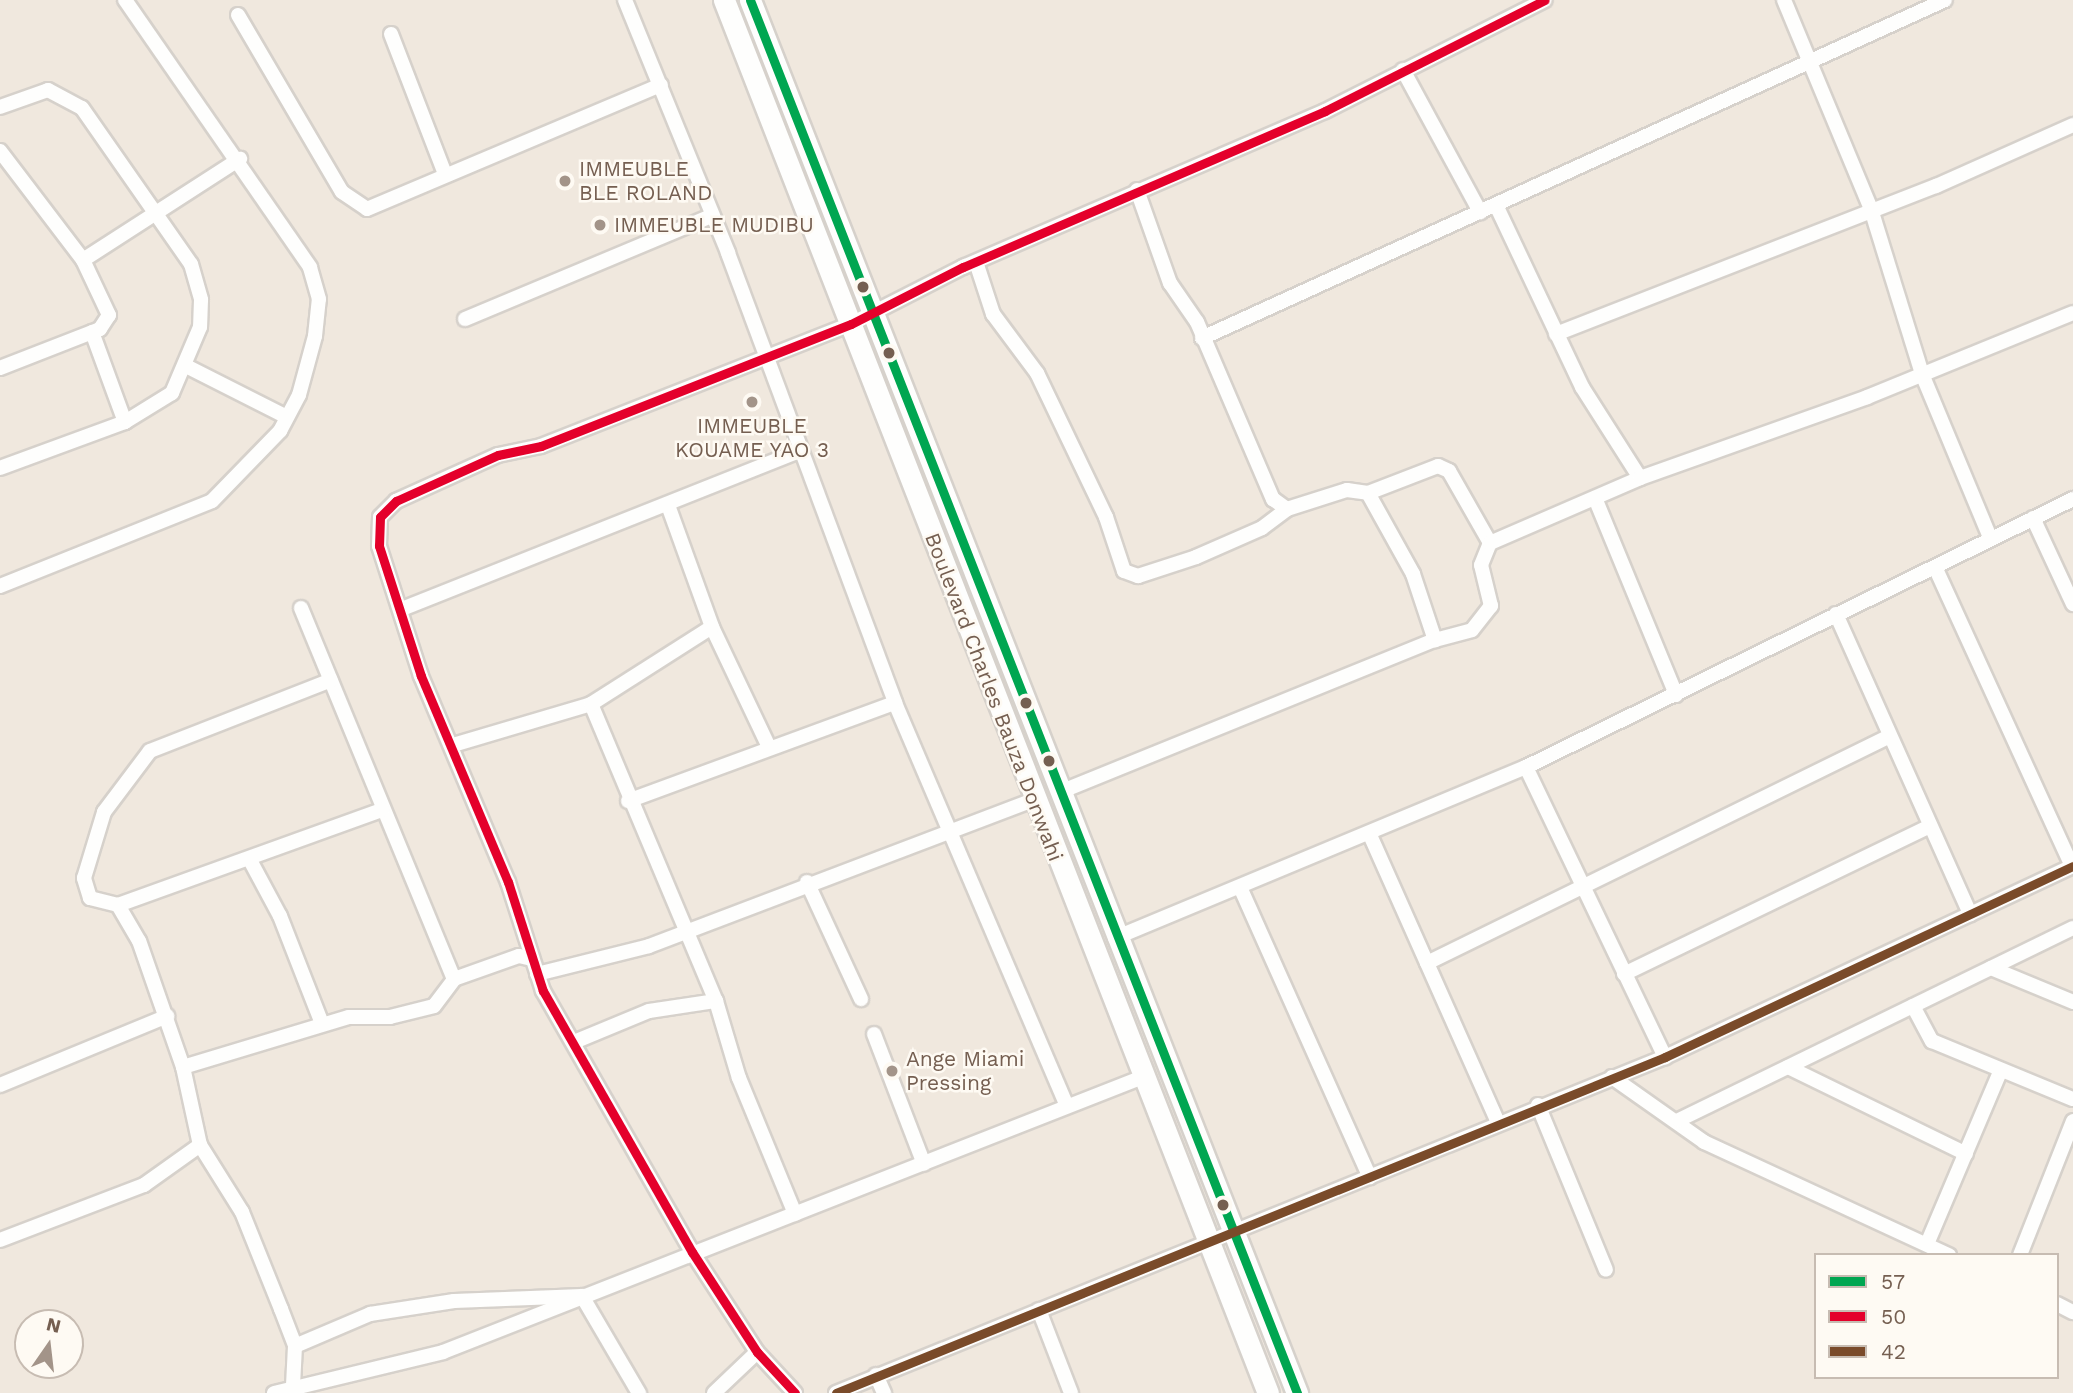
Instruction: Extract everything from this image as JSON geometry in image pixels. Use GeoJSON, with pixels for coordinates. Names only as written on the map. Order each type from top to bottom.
{"type":"FeatureCollection","features":[{"type":"Feature","properties":{"kind":"main road","name":"Boulevard Charles Bauza Donwahi"},"geometry":{"type":"LineString","coordinates":[[724,0],[1033,800],[1268,1393]]}},
{"type":"Feature","properties":{"kind":"main road","name":"Boulevard Charles Bauza Donwahi"},"geometry":{"type":"LineString","coordinates":[[750,0],[874,312],[1115,938],[1238,1235],[1297,1393]]}},
{"type":"Feature","properties":{"kind":"street"},"geometry":{"type":"LineString","coordinates":[[0,586],[212,501],[287,417],[315,336],[318,299],[310,267],[240,159],[125,0]]}},
{"type":"Feature","properties":{"kind":"street"},"geometry":{"type":"LineString","coordinates":[[625,0],[662,85],[763,359],[895,703],[1067,1106]]}},
{"type":"Feature","properties":{"kind":"street"},"geometry":{"type":"LineString","coordinates":[[795,1393],[757,1352],[692,1252],[537,974],[453,745],[421,676],[377,529],[397,501],[498,454],[541,446],[851,324],[976,262],[1137,190],[1243,149],[1545,0]]}},
{"type":"Feature","properties":{"kind":"street"},"geometry":{"type":"LineString","coordinates":[[1784,0],[1808,65],[1871,209],[1922,374],[1990,537]]}},
{"type":"Feature","properties":{"kind":"street"},"geometry":{"type":"LineString","coordinates":[[1202,338],[1808,65],[1945,0]]}},
{"type":"Feature","properties":{"kind":"street"},"geometry":{"type":"LineString","coordinates":[[238,15],[352,203],[367,209],[662,85]]}},
{"type":"Feature","properties":{"kind":"street"},"geometry":{"type":"LineString","coordinates":[[391,34],[445,174]]}},
{"type":"Feature","properties":{"kind":"street"},"geometry":{"type":"LineString","coordinates":[[1403,70],[1480,212]]}},
{"type":"Feature","properties":{"kind":"street"},"geometry":{"type":"LineString","coordinates":[[0,107],[48,90],[64,94],[82,108],[191,264],[201,300],[200,327],[186,366],[172,393],[124,422],[0,468]]}},
{"type":"Feature","properties":{"kind":"street"},"geometry":{"type":"LineString","coordinates":[[1556,334],[1871,209],[2073,125]]}},
{"type":"Feature","properties":{"kind":"street"},"geometry":{"type":"LineString","coordinates":[[0,151],[83,260],[109,315],[92,332],[0,368]]}},
{"type":"Feature","properties":{"kind":"street"},"geometry":{"type":"LineString","coordinates":[[83,260],[240,159]]}},
{"type":"Feature","properties":{"kind":"street"},"geometry":{"type":"LineString","coordinates":[[1137,190],[1170,283],[1202,338],[1273,499],[1287,509]]}},
{"type":"Feature","properties":{"kind":"street"},"geometry":{"type":"LineString","coordinates":[[1496,205],[1556,334],[1640,478]]}},
{"type":"Feature","properties":{"kind":"street"},"geometry":{"type":"LineString","coordinates":[[465,319],[711,216]]}},
{"type":"Feature","properties":{"kind":"street"},"geometry":{"type":"LineString","coordinates":[[976,262],[993,314],[1037,373],[1106,517],[1124,571],[1138,576],[1196,558],[1262,528],[1287,509],[1347,490],[1368,493],[1438,466],[1449,471],[1490,543]]}},
{"type":"Feature","properties":{"kind":"street"},"geometry":{"type":"LineString","coordinates":[[1060,792],[1435,640],[1472,630],[1485,618],[1490,606],[1481,565],[1490,543],[1640,478],[1922,374],[2073,313]]}},
{"type":"Feature","properties":{"kind":"street"},"geometry":{"type":"LineString","coordinates":[[92,332],[124,422]]}},
{"type":"Feature","properties":{"kind":"street"},"geometry":{"type":"LineString","coordinates":[[186,366],[287,417]]}},
{"type":"Feature","properties":{"kind":"street"},"geometry":{"type":"LineString","coordinates":[[402,608],[669,508],[800,451]]}},
{"type":"Feature","properties":{"kind":"street"},"geometry":{"type":"LineString","coordinates":[[1368,493],[1413,574],[1435,640]]}},
{"type":"Feature","properties":{"kind":"street"},"geometry":{"type":"LineString","coordinates":[[1595,498],[1675,695]]}},
{"type":"Feature","properties":{"kind":"street"},"geometry":{"type":"LineString","coordinates":[[1115,938],[1370,835],[1525,767],[1990,537],[2073,499]]}},
{"type":"Feature","properties":{"kind":"street"},"geometry":{"type":"LineString","coordinates":[[669,508],[712,627],[769,747]]}},
{"type":"Feature","properties":{"kind":"street"},"geometry":{"type":"LineString","coordinates":[[2033,518],[2073,604]]}},
{"type":"Feature","properties":{"kind":"street"},"geometry":{"type":"LineString","coordinates":[[836,1393],[1039,1310],[1238,1235],[1497,1120],[1665,1057],[2073,866],[1935,566]]}},
{"type":"Feature","properties":{"kind":"street"},"geometry":{"type":"LineString","coordinates":[[301,608],[382,810],[454,979]]}},
{"type":"Feature","properties":{"kind":"street"},"geometry":{"type":"LineString","coordinates":[[1836,614],[1888,737],[1970,914]]}},
{"type":"Feature","properties":{"kind":"street"},"geometry":{"type":"LineString","coordinates":[[453,745],[591,704],[712,627]]}},
{"type":"Feature","properties":{"kind":"street"},"geometry":{"type":"LineString","coordinates":[[331,680],[143,758],[104,812],[84,878],[90,898],[118,905],[251,862],[382,810]]}},
{"type":"Feature","properties":{"kind":"street"},"geometry":{"type":"LineString","coordinates":[[628,801],[769,747],[895,703]]}},
{"type":"Feature","properties":{"kind":"street"},"geometry":{"type":"LineString","coordinates":[[591,704],[628,801],[716,1001],[738,1078],[795,1214]]}},
{"type":"Feature","properties":{"kind":"street"},"geometry":{"type":"LineString","coordinates":[[1427,963],[1580,885],[1888,737]]}},
{"type":"Feature","properties":{"kind":"street"},"geometry":{"type":"LineString","coordinates":[[1525,767],[1665,1057]]}},
{"type":"Feature","properties":{"kind":"street"},"geometry":{"type":"LineString","coordinates":[[537,974],[649,946],[685,928],[949,828],[1033,800]]}},
{"type":"Feature","properties":{"kind":"street"},"geometry":{"type":"LineString","coordinates":[[1624,974],[1930,826]]}},
{"type":"Feature","properties":{"kind":"street"},"geometry":{"type":"LineString","coordinates":[[1370,835],[1497,1120]]}},
{"type":"Feature","properties":{"kind":"street"},"geometry":{"type":"LineString","coordinates":[[251,862],[280,916],[322,1024]]}},
{"type":"Feature","properties":{"kind":"street"},"geometry":{"type":"LineString","coordinates":[[807,882],[861,999]]}},
{"type":"Feature","properties":{"kind":"street"},"geometry":{"type":"LineString","coordinates":[[1240,887],[1370,1177]]}},
{"type":"Feature","properties":{"kind":"street"},"geometry":{"type":"LineString","coordinates":[[118,905],[167,1016],[183,1067],[200,1145],[242,1212],[295,1346],[293,1386]]}},
{"type":"Feature","properties":{"kind":"street"},"geometry":{"type":"LineString","coordinates":[[1679,1120],[2073,928]]}},
{"type":"Feature","properties":{"kind":"street"},"geometry":{"type":"LineString","coordinates":[[183,1067],[322,1024],[433,1006],[454,979],[519,957],[532,959]]}},
{"type":"Feature","properties":{"kind":"street"},"geometry":{"type":"LineString","coordinates":[[1991,968],[2073,1002]]}},
{"type":"Feature","properties":{"kind":"street"},"geometry":{"type":"LineString","coordinates":[[574,1042],[649,1011],[716,1001]]}},
{"type":"Feature","properties":{"kind":"street"},"geometry":{"type":"LineString","coordinates":[[1913,1006],[1933,1041],[2073,1099]]}},
{"type":"Feature","properties":{"kind":"street"},"geometry":{"type":"LineString","coordinates":[[0,1085],[167,1016]]}},
{"type":"Feature","properties":{"kind":"street"},"geometry":{"type":"LineString","coordinates":[[874,1034],[923,1164]]}},
{"type":"Feature","properties":{"kind":"street"},"geometry":{"type":"LineString","coordinates":[[1788,1067],[1966,1154]]}},
{"type":"Feature","properties":{"kind":"street"},"geometry":{"type":"LineString","coordinates":[[1927,1244],[2001,1070]]}},
{"type":"Feature","properties":{"kind":"street"},"geometry":{"type":"LineString","coordinates":[[274,1393],[293,1386],[443,1352],[1143,1077]]}},
{"type":"Feature","properties":{"kind":"street"},"geometry":{"type":"LineString","coordinates":[[1612,1077],[1679,1120],[1704,1142],[1945,1253]]}},
{"type":"Feature","properties":{"kind":"street"},"geometry":{"type":"LineString","coordinates":[[1538,1105],[1606,1270]]}},
{"type":"Feature","properties":{"kind":"street"},"geometry":{"type":"LineString","coordinates":[[2021,1253],[2073,1121]]}},
{"type":"Feature","properties":{"kind":"street"},"geometry":{"type":"LineString","coordinates":[[0,1240],[144,1185],[200,1145]]}},
{"type":"Feature","properties":{"kind":"street"},"geometry":{"type":"LineString","coordinates":[[295,1346],[370,1314],[454,1301],[582,1296]]}},
{"type":"Feature","properties":{"kind":"street"},"geometry":{"type":"LineString","coordinates":[[582,1296],[639,1393]]}},
{"type":"Feature","properties":{"kind":"street"},"geometry":{"type":"LineString","coordinates":[[1039,1310],[1071,1393]]}},
{"type":"Feature","properties":{"kind":"street"},"geometry":{"type":"LineString","coordinates":[[715,1393],[757,1352]]}},
{"type":"Feature","properties":{"kind":"street"},"geometry":{"type":"LineString","coordinates":[[876,1376],[884,1393]]}},
{"type":"Feature","properties":{"kind":"shaded area"},"geometry":{"type":"Polygon","coordinates":[[[0,0],[2073,0],[2073,1393],[0,1393],[0,0]]]}},
{"type":"Feature","properties":{"kind":"transit line","name":"57"},"geometry":{"type":"LineString","coordinates":[[750,0],[1297,1393]]}},
{"type":"Feature","properties":{"kind":"transit line","name":"50"},"geometry":{"type":"LineString","coordinates":[[795,1393],[757,1352],[692,1252],[543,991],[508,882],[421,676],[379,546],[380,517],[396,501],[498,455],[541,446],[851,324],[963,267],[1325,111],[1545,0]]}},
{"type":"Feature","properties":{"kind":"transit line","name":"42"},"geometry":{"type":"LineString","coordinates":[[836,1393],[1665,1057],[2073,866]]}},
{"type":"Feature","properties":{"kind":"place","name":"IMMEUBLE BLE ROLAND"},"geometry":{"type":"Point","coordinates":[565,181]}},
{"type":"Feature","properties":{"kind":"place","name":"IMMEUBLE MUDIBU"},"geometry":{"type":"Point","coordinates":[600,225]}},
{"type":"Feature","properties":{"kind":"place","name":"IMMEUBLE KOUAME YAO 3"},"geometry":{"type":"Point","coordinates":[752,402]}},
{"type":"Feature","properties":{"kind":"place","name":"Ange Miami Pressing"},"geometry":{"type":"Point","coordinates":[892,1071]}}]}
